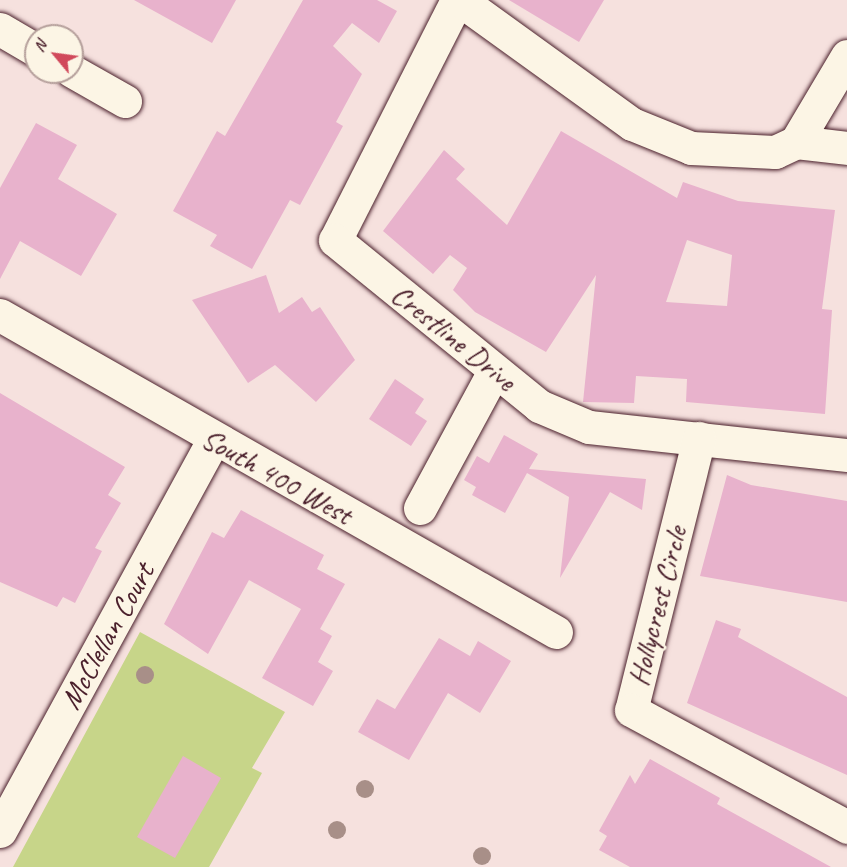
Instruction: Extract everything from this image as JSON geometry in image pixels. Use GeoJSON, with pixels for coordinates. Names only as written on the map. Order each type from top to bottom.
{"type":"FeatureCollection","features":[{"type":"Feature","properties":{"kind":"street","name":"Crestline Drive"},"geometry":{"type":"LineString","coordinates":[[796,142],[775,152],[691,148],[632,124],[459,0],[335,240],[539,406],[590,427],[847,455]]}},
{"type":"Feature","properties":{"kind":"street"},"geometry":{"type":"LineString","coordinates":[[0,29],[24,43]]}},
{"type":"Feature","properties":{"kind":"street"},"geometry":{"type":"LineString","coordinates":[[847,56],[796,142],[847,148]]}},
{"type":"Feature","properties":{"kind":"street"},"geometry":{"type":"LineString","coordinates":[[84,77],[125,101]]}},
{"type":"Feature","properties":{"kind":"street","name":"South 400 West"},"geometry":{"type":"LineString","coordinates":[[0,315],[213,440],[555,632]]}},
{"type":"Feature","properties":{"kind":"street"},"geometry":{"type":"LineString","coordinates":[[420,508],[494,371]]}},
{"type":"Feature","properties":{"kind":"street","name":"Hollycrest Circle"},"geometry":{"type":"LineString","coordinates":[[699,438],[631,710],[847,827]]}},
{"type":"Feature","properties":{"kind":"street","name":"McClellan Court"},"geometry":{"type":"LineString","coordinates":[[0,831],[213,440]]}},
{"type":"Feature","properties":{"kind":"green space"},"geometry":{"type":"Polygon","coordinates":[[[140,632],[285,712],[252,768],[262,773],[209,867],[13,867],[140,632]]]}},
{"type":"Feature","properties":{"kind":"building"},"geometry":{"type":"Polygon","coordinates":[[[134,0],[236,0],[212,43],[134,0]]]}},
{"type":"Feature","properties":{"kind":"building"},"geometry":{"type":"Polygon","coordinates":[[[303,0],[377,0],[397,11],[379,43],[352,23],[333,46],[362,74],[336,122],[343,126],[300,205],[290,200],[252,269],[210,246],[217,235],[173,211],[217,131],[225,136],[303,0]]]}},
{"type":"Feature","properties":{"kind":"building"},"geometry":{"type":"Polygon","coordinates":[[[509,0],[604,0],[579,42],[509,0]]]}},
{"type":"Feature","properties":{"kind":"building"},"geometry":{"type":"Polygon","coordinates":[[[36,123],[77,145],[58,179],[117,214],[81,276],[20,241],[0,279],[0,188],[36,123]]]}},
{"type":"Feature","properties":{"kind":"building"},"geometry":{"type":"Polygon","coordinates":[[[561,131],[677,198],[683,182],[738,201],[835,210],[822,309],[832,310],[825,414],[686,402],[687,379],[636,376],[634,403],[583,402],[596,275],[546,352],[475,312],[453,290],[467,268],[450,255],[433,274],[383,231],[444,150],[465,169],[456,179],[507,225],[561,131]],[[687,240],[666,302],[727,306],[732,255],[687,240]]]}},
{"type":"Feature","properties":{"kind":"building"},"geometry":{"type":"Polygon","coordinates":[[[266,275],[279,313],[302,297],[312,312],[320,307],[355,360],[316,402],[275,365],[248,383],[192,300],[266,275]]]}},
{"type":"Feature","properties":{"kind":"building"},"geometry":{"type":"Polygon","coordinates":[[[395,379],[424,399],[415,413],[427,421],[411,446],[369,419],[395,379]]]}},
{"type":"Feature","properties":{"kind":"building"},"geometry":{"type":"Polygon","coordinates":[[[0,393],[125,467],[108,495],[121,503],[95,548],[102,551],[75,603],[63,597],[57,607],[0,582],[0,393]]]}},
{"type":"Feature","properties":{"kind":"building"},"geometry":{"type":"Polygon","coordinates":[[[504,435],[538,454],[529,469],[646,479],[642,510],[610,492],[560,578],[569,497],[527,473],[505,513],[472,495],[476,487],[464,480],[477,456],[489,463],[504,435]]]}},
{"type":"Feature","properties":{"kind":"building"},"geometry":{"type":"Polygon","coordinates":[[[727,475],[751,485],[847,501],[847,602],[700,576],[727,475]]]}},
{"type":"Feature","properties":{"kind":"building"},"geometry":{"type":"Polygon","coordinates":[[[241,510],[324,555],[317,569],[345,584],[320,629],[332,636],[318,662],[333,671],[313,706],[262,678],[301,609],[249,580],[208,654],[164,624],[212,532],[224,538],[241,510]]]}},
{"type":"Feature","properties":{"kind":"building"},"geometry":{"type":"Polygon","coordinates":[[[716,620],[741,629],[738,637],[847,697],[847,775],[687,703],[716,620]]]}},
{"type":"Feature","properties":{"kind":"building"},"geometry":{"type":"Polygon","coordinates":[[[439,638],[470,656],[478,641],[511,661],[480,713],[448,693],[409,760],[358,732],[377,699],[395,709],[439,638]]]}},
{"type":"Feature","properties":{"kind":"building"},"geometry":{"type":"Polygon","coordinates":[[[183,756],[221,778],[175,858],[137,837],[183,756]]]}},
{"type":"Feature","properties":{"kind":"building"},"geometry":{"type":"Polygon","coordinates":[[[650,759],[720,798],[717,804],[831,867],[630,867],[599,850],[607,836],[599,831],[630,775],[635,784],[650,759]]]}}]}
